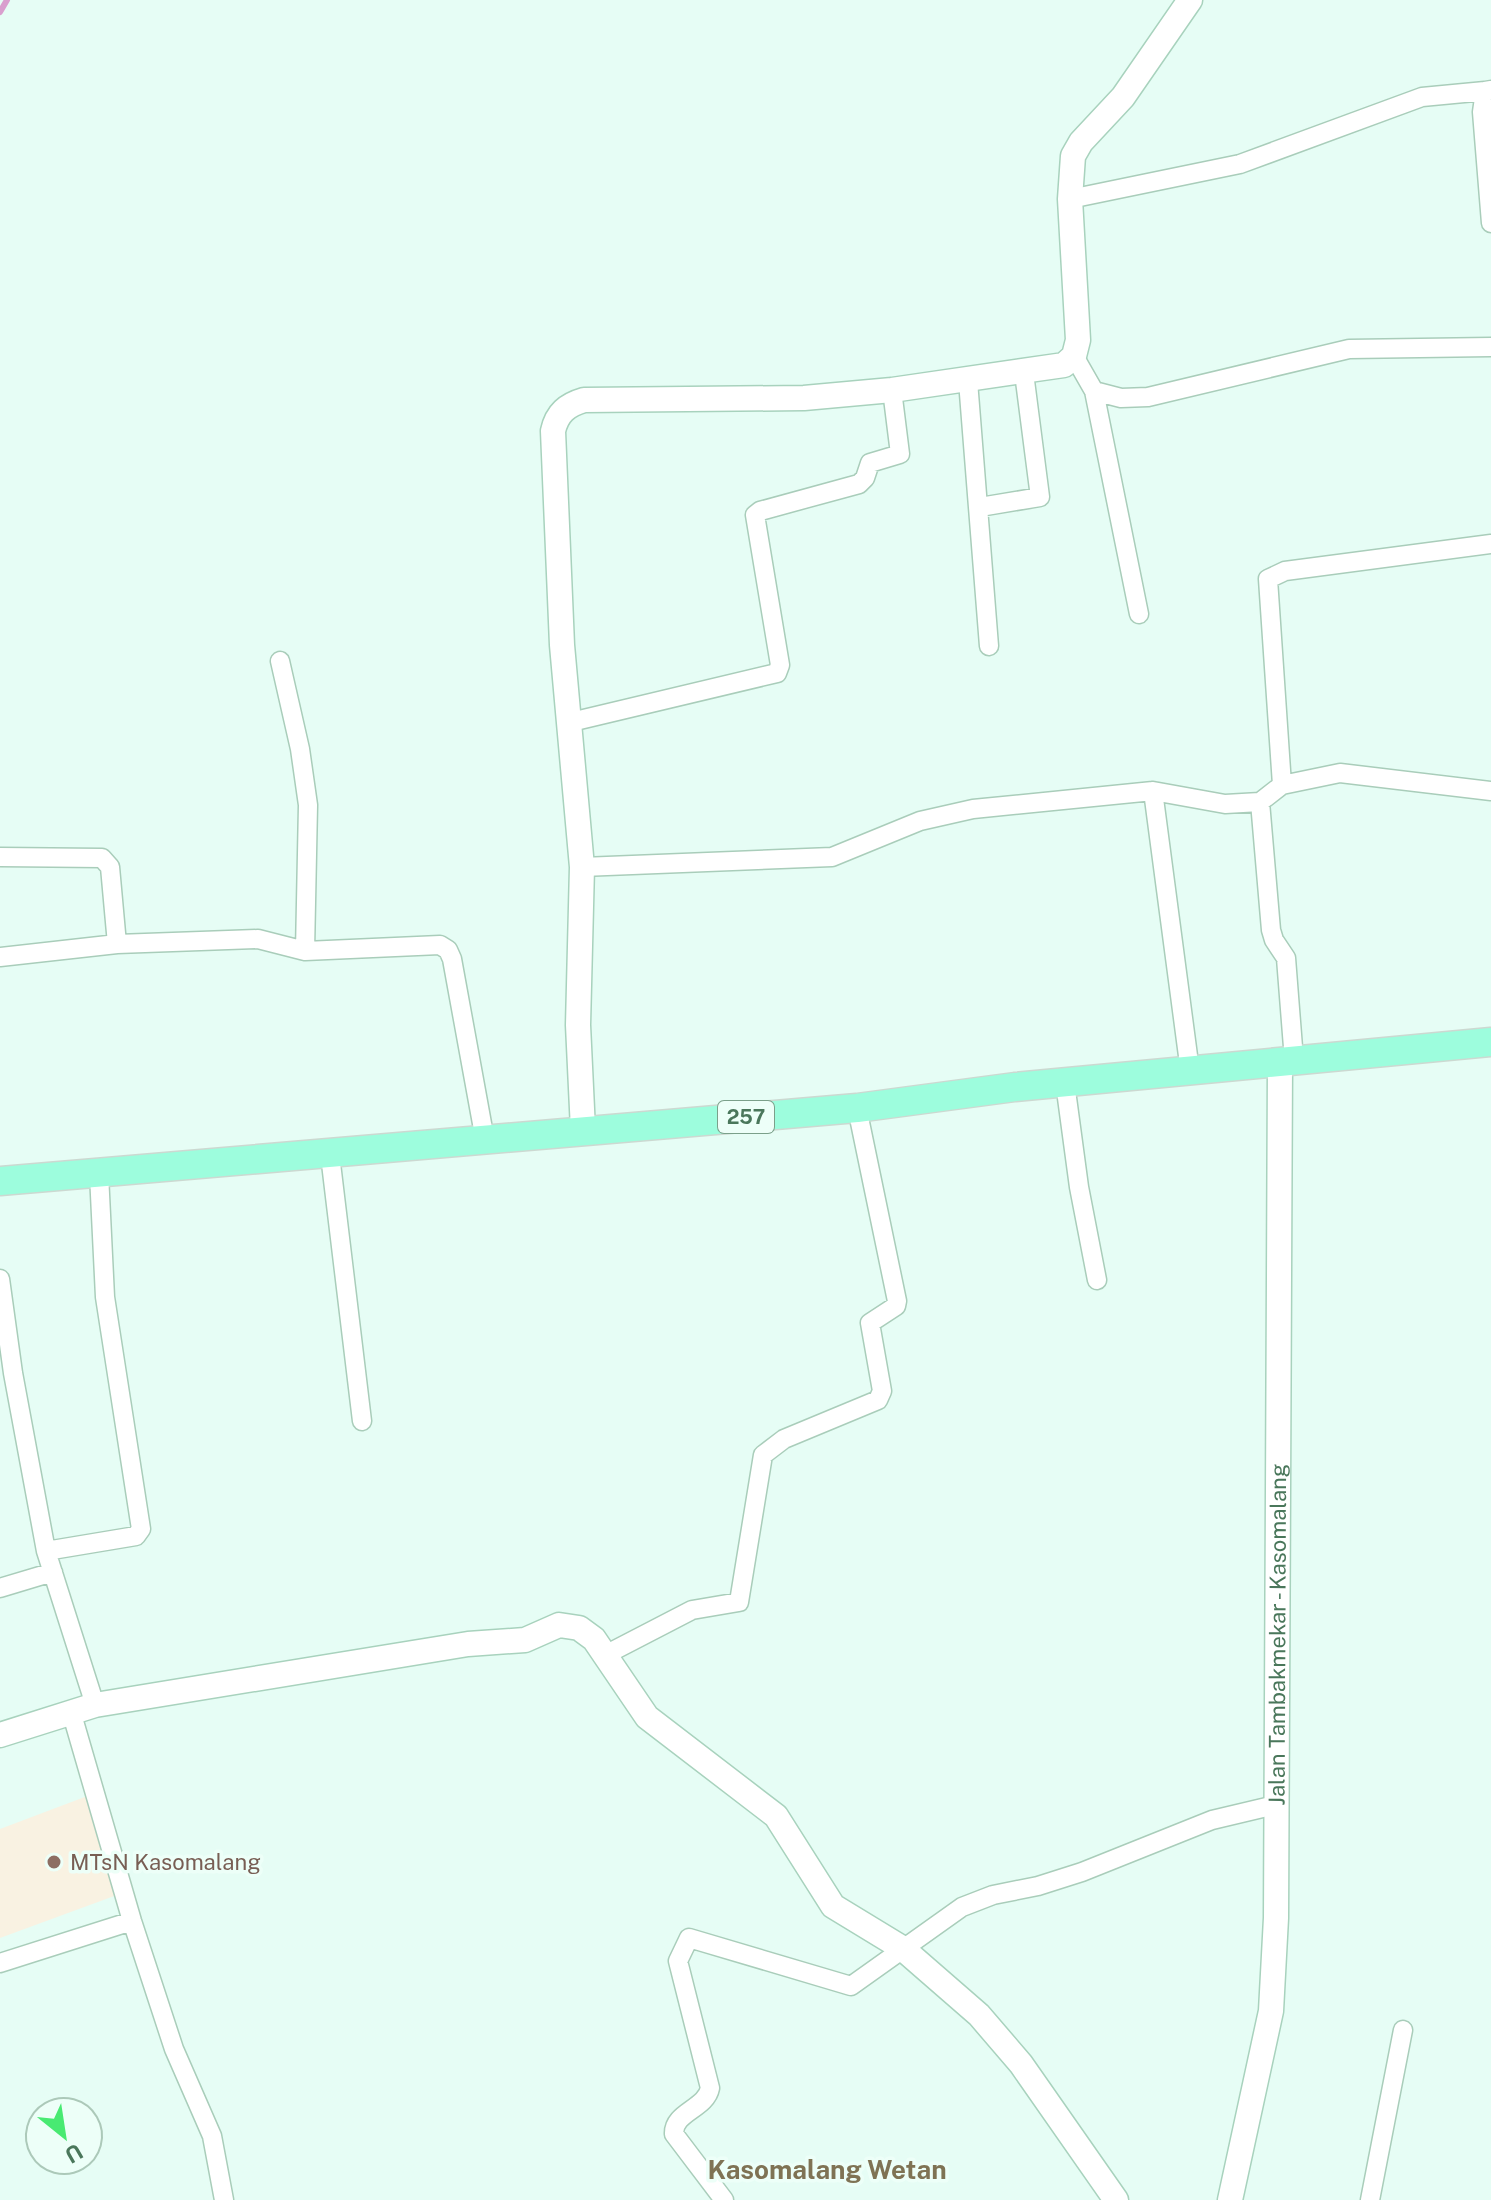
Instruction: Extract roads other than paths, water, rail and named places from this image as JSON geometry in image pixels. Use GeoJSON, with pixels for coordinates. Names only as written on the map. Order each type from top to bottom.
{"type":"FeatureCollection","features":[{"type":"Feature","properties":{"kind":"main road","name":"257"},"geometry":{"type":"LineString","coordinates":[[0,1181],[857,1108],[1065,1083],[1491,1042]]}},
{"type":"Feature","properties":{"kind":"street"},"geometry":{"type":"LineString","coordinates":[[1139,614],[1094,391],[1074,356],[1078,330],[1070,199],[1073,156],[1081,142],[1123,97],[1190,0]]}},
{"type":"Feature","properties":{"kind":"street"},"geometry":{"type":"LineString","coordinates":[[1070,199],[1203,175],[1240,164],[1396,104],[1436,95],[1488,90],[1482,112],[1491,223]]}},
{"type":"Feature","properties":{"kind":"street"},"geometry":{"type":"LineString","coordinates":[[1094,391],[1121,398],[1148,397],[1349,349],[1491,347]]}},
{"type":"Feature","properties":{"kind":"street"},"geometry":{"type":"LineString","coordinates":[[583,1130],[578,1025],[582,867],[562,645],[553,431],[556,419],[563,411],[584,400],[745,401],[892,390],[1053,369],[1074,356]]}},
{"type":"Feature","properties":{"kind":"street"},"geometry":{"type":"LineString","coordinates":[[980,507],[1040,497],[1024,373]]}},
{"type":"Feature","properties":{"kind":"street"},"geometry":{"type":"LineString","coordinates":[[968,381],[989,646]]}},
{"type":"Feature","properties":{"kind":"street"},"geometry":{"type":"LineString","coordinates":[[571,722],[777,673],[780,665],[755,515],[760,511],[859,484],[865,478],[870,463],[900,454],[892,390]]}},
{"type":"Feature","properties":{"kind":"street"},"geometry":{"type":"LineString","coordinates":[[1282,785],[1268,579],[1285,571],[1491,544]]}},
{"type":"Feature","properties":{"kind":"street"},"geometry":{"type":"LineString","coordinates":[[280,661],[306,789],[305,951]]}},
{"type":"Feature","properties":{"kind":"street"},"geometry":{"type":"LineString","coordinates":[[582,867],[832,857],[949,814],[1153,791],[1225,804],[1260,802],[1282,785],[1340,773],[1491,791]]}},
{"type":"Feature","properties":{"kind":"street"},"geometry":{"type":"LineString","coordinates":[[1153,791],[1190,1071]]}},
{"type":"Feature","properties":{"kind":"street"},"geometry":{"type":"LineString","coordinates":[[1260,802],[1271,930],[1286,958],[1287,1061]]}},
{"type":"Feature","properties":{"kind":"street"},"geometry":{"type":"LineString","coordinates":[[0,857],[102,858],[110,867],[117,944]]}},
{"type":"Feature","properties":{"kind":"street"},"geometry":{"type":"LineString","coordinates":[[0,957],[117,944],[258,939],[305,951],[440,945],[448,950],[485,1140]]}},
{"type":"Feature","properties":{"kind":"street","name":"Jalan Tambakmekar - Kasomalang"},"geometry":{"type":"LineString","coordinates":[[1230,2200],[1271,2011],[1287,1061]]}},
{"type":"Feature","properties":{"kind":"street"},"geometry":{"type":"LineString","coordinates":[[1065,1083],[1079,1187],[1097,1280]]}},
{"type":"Feature","properties":{"kind":"street"},"geometry":{"type":"LineString","coordinates":[[607,1654],[692,1610],[739,1602],[763,1455],[784,1439],[878,1400],[882,1391],[870,1323],[897,1301],[857,1108]]}},
{"type":"Feature","properties":{"kind":"street"},"geometry":{"type":"LineString","coordinates":[[330,1155],[362,1421]]}},
{"type":"Feature","properties":{"kind":"street"},"geometry":{"type":"LineString","coordinates":[[46,1551],[136,1536],[141,1529],[105,1297],[99,1174]]}},
{"type":"Feature","properties":{"kind":"street"},"geometry":{"type":"LineString","coordinates":[[0,1279],[13,1373],[46,1551],[95,1705]]}},
{"type":"Feature","properties":{"kind":"street"},"geometry":{"type":"LineString","coordinates":[[0,1588],[53,1572]]}},
{"type":"Feature","properties":{"kind":"street"},"geometry":{"type":"LineString","coordinates":[[0,1735],[95,1705],[468,1644],[525,1640],[559,1625],[579,1628],[607,1654],[647,1717],[776,1816],[833,1906],[902,1948],[979,2015],[1021,2064],[1116,2200]]}},
{"type":"Feature","properties":{"kind":"street"},"geometry":{"type":"LineString","coordinates":[[71,1711],[132,1921],[174,2049],[212,2136],[224,2200]]}},
{"type":"Feature","properties":{"kind":"street"},"geometry":{"type":"LineString","coordinates":[[724,2200],[674,2134],[678,2119],[703,2103],[710,2088],[678,1961],[689,1938],[851,1986],[962,1907],[993,1895],[1038,1886],[1212,1820],[1275,1805]]}},
{"type":"Feature","properties":{"kind":"street"},"geometry":{"type":"LineString","coordinates":[[0,1963],[132,1921]]}},
{"type":"Feature","properties":{"kind":"street"},"geometry":{"type":"LineString","coordinates":[[1370,2200],[1403,2030]]}},
{"type":"Feature","properties":{"kind":"waterway"},"geometry":{"type":"LineString","coordinates":[[0,12],[7,0]]}},
{"type":"Feature","properties":{"kind":"place","name":"MTsN Kasomalang"},"geometry":{"type":"Point","coordinates":[54,1862]}},
{"type":"Feature","properties":{"kind":"district","name":"Kasomalang Wetan"},"geometry":{"type":"Point","coordinates":[827,2169]}}]}
